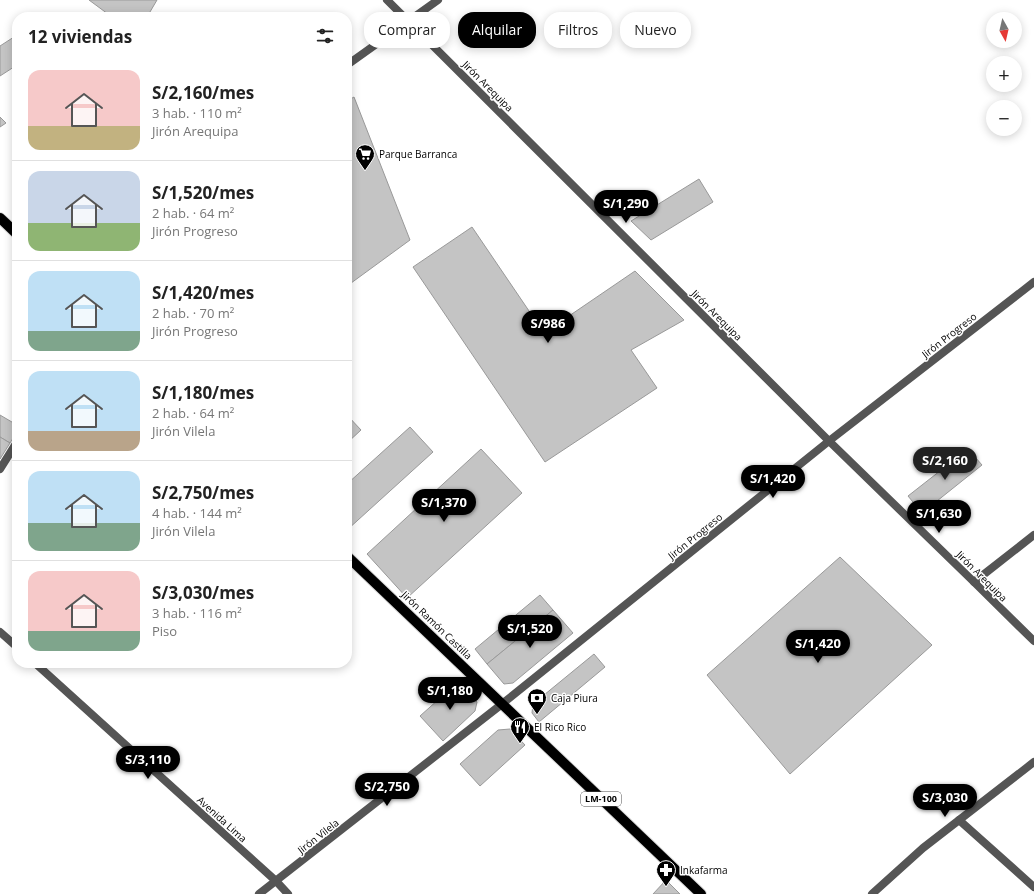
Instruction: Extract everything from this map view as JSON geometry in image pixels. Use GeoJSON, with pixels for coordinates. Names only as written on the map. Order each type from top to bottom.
{"type":"FeatureCollection","features":[{"type":"Feature","properties":{"kind":"main road"},"geometry":{"type":"LineString","coordinates":[[0,218],[12,229]]}},
{"type":"Feature","properties":{"kind":"main road","name":"Jirón Ramón Castilla"},"geometry":{"type":"LineString","coordinates":[[352,561],[701,894]]}},
{"type":"Feature","properties":{"kind":"street","name":"Jirón Arequipa"},"geometry":{"type":"LineString","coordinates":[[387,0],[400,12]]}},
{"type":"Feature","properties":{"kind":"street"},"geometry":{"type":"LineString","coordinates":[[420,12],[438,0]]}},
{"type":"Feature","properties":{"kind":"street"},"geometry":{"type":"LineString","coordinates":[[352,61],[370,48]]}},
{"type":"Feature","properties":{"kind":"street","name":"Jirón Arequipa"},"geometry":{"type":"LineString","coordinates":[[436,48],[829,441],[1034,642]]}},
{"type":"Feature","properties":{"kind":"street","name":"Jirón Progreso"},"geometry":{"type":"LineString","coordinates":[[502,704],[829,441],[1034,282]]}},
{"type":"Feature","properties":{"kind":"street"},"geometry":{"type":"LineString","coordinates":[[0,469],[12,450]]}},
{"type":"Feature","properties":{"kind":"street"},"geometry":{"type":"LineString","coordinates":[[974,582],[1034,535]]}},
{"type":"Feature","properties":{"kind":"street"},"geometry":{"type":"LineString","coordinates":[[0,632],[12,643]]}},
{"type":"Feature","properties":{"kind":"street","name":"Avenida Lima"},"geometry":{"type":"LineString","coordinates":[[41,668],[276,881],[288,894]]}},
{"type":"Feature","properties":{"kind":"street","name":"Jirón Vilela"},"geometry":{"type":"LineString","coordinates":[[259,894],[502,704]]}},
{"type":"Feature","properties":{"kind":"street"},"geometry":{"type":"LineString","coordinates":[[872,894],[923,848],[1034,762]]}},
{"type":"Feature","properties":{"kind":"street"},"geometry":{"type":"LineString","coordinates":[[959,820],[1034,887]]}},
{"type":"Feature","properties":{"kind":"building"},"geometry":{"type":"Polygon","coordinates":[[[89,0],[157,0],[150,12],[105,12],[89,0]]]}},
{"type":"Feature","properties":{"kind":"building"},"geometry":{"type":"Polygon","coordinates":[[[12,38],[12,68],[0,76],[0,46],[12,38]]]}},
{"type":"Feature","properties":{"kind":"building","name":"Parque Barranca"},"geometry":{"type":"Polygon","coordinates":[[[354,97],[410,240],[352,282],[352,98],[354,97]]]}},
{"type":"Feature","properties":{"kind":"building"},"geometry":{"type":"Polygon","coordinates":[[[0,117],[6,123],[0,127],[0,117]]]}},
{"type":"Feature","properties":{"kind":"building"},"geometry":{"type":"Polygon","coordinates":[[[699,179],[713,202],[651,240],[631,221],[699,179]]]}},
{"type":"Feature","properties":{"kind":"building"},"geometry":{"type":"Polygon","coordinates":[[[472,227],[544,333],[635,271],[684,320],[631,350],[657,388],[545,462],[413,267],[472,227]]]}},
{"type":"Feature","properties":{"kind":"building"},"geometry":{"type":"Polygon","coordinates":[[[0,415],[12,422],[12,440],[10,443],[0,437],[0,415]]]}},
{"type":"Feature","properties":{"kind":"building"},"geometry":{"type":"Polygon","coordinates":[[[352,420],[361,430],[352,438],[352,420]]]}},
{"type":"Feature","properties":{"kind":"building"},"geometry":{"type":"Polygon","coordinates":[[[410,427],[433,452],[352,525],[352,479],[410,427]]]}},
{"type":"Feature","properties":{"kind":"building"},"geometry":{"type":"Polygon","coordinates":[[[0,437],[10,443],[0,459],[0,437]]]}},
{"type":"Feature","properties":{"kind":"building"},"geometry":{"type":"Polygon","coordinates":[[[481,449],[522,493],[407,598],[367,554],[481,449]]]}},
{"type":"Feature","properties":{"kind":"building"},"geometry":{"type":"Polygon","coordinates":[[[968,449],[982,465],[922,513],[908,496],[968,449]]]}},
{"type":"Feature","properties":{"kind":"building"},"geometry":{"type":"Polygon","coordinates":[[[840,557],[932,645],[790,774],[707,675],[840,557]]]}},
{"type":"Feature","properties":{"kind":"building"},"geometry":{"type":"Polygon","coordinates":[[[540,595],[553,610],[487,664],[475,649],[540,595]]]}},
{"type":"Feature","properties":{"kind":"building"},"geometry":{"type":"Polygon","coordinates":[[[553,610],[573,633],[513,683],[504,684],[487,664],[553,610]]]}},
{"type":"Feature","properties":{"kind":"building"},"geometry":{"type":"Polygon","coordinates":[[[594,654],[605,667],[539,722],[532,713],[533,704],[594,654]]]}},
{"type":"Feature","properties":{"kind":"building"},"geometry":{"type":"Polygon","coordinates":[[[458,682],[477,702],[475,711],[443,741],[420,716],[458,682]]]}},
{"type":"Feature","properties":{"kind":"building"},"geometry":{"type":"Polygon","coordinates":[[[510,729],[525,745],[480,786],[460,764],[498,730],[510,729]]]}},
{"type":"Feature","properties":{"kind":"building","name":"Inkafarma"},"geometry":{"type":"Polygon","coordinates":[[[666,880],[680,894],[653,894],[666,880]]]}},
{"type":"Feature","properties":{"kind":"place","name":"Parque Barranca"},"geometry":{"type":"Point","coordinates":[365,171]}},
{"type":"Feature","properties":{"kind":"place","name":"Caja Piura"},"geometry":{"type":"Point","coordinates":[537,715]}},
{"type":"Feature","properties":{"kind":"place","name":"El Rico Rico"},"geometry":{"type":"Point","coordinates":[520,744]}},
{"type":"Feature","properties":{"kind":"place","name":"Inkafarma"},"geometry":{"type":"Point","coordinates":[666,887]}}]}
